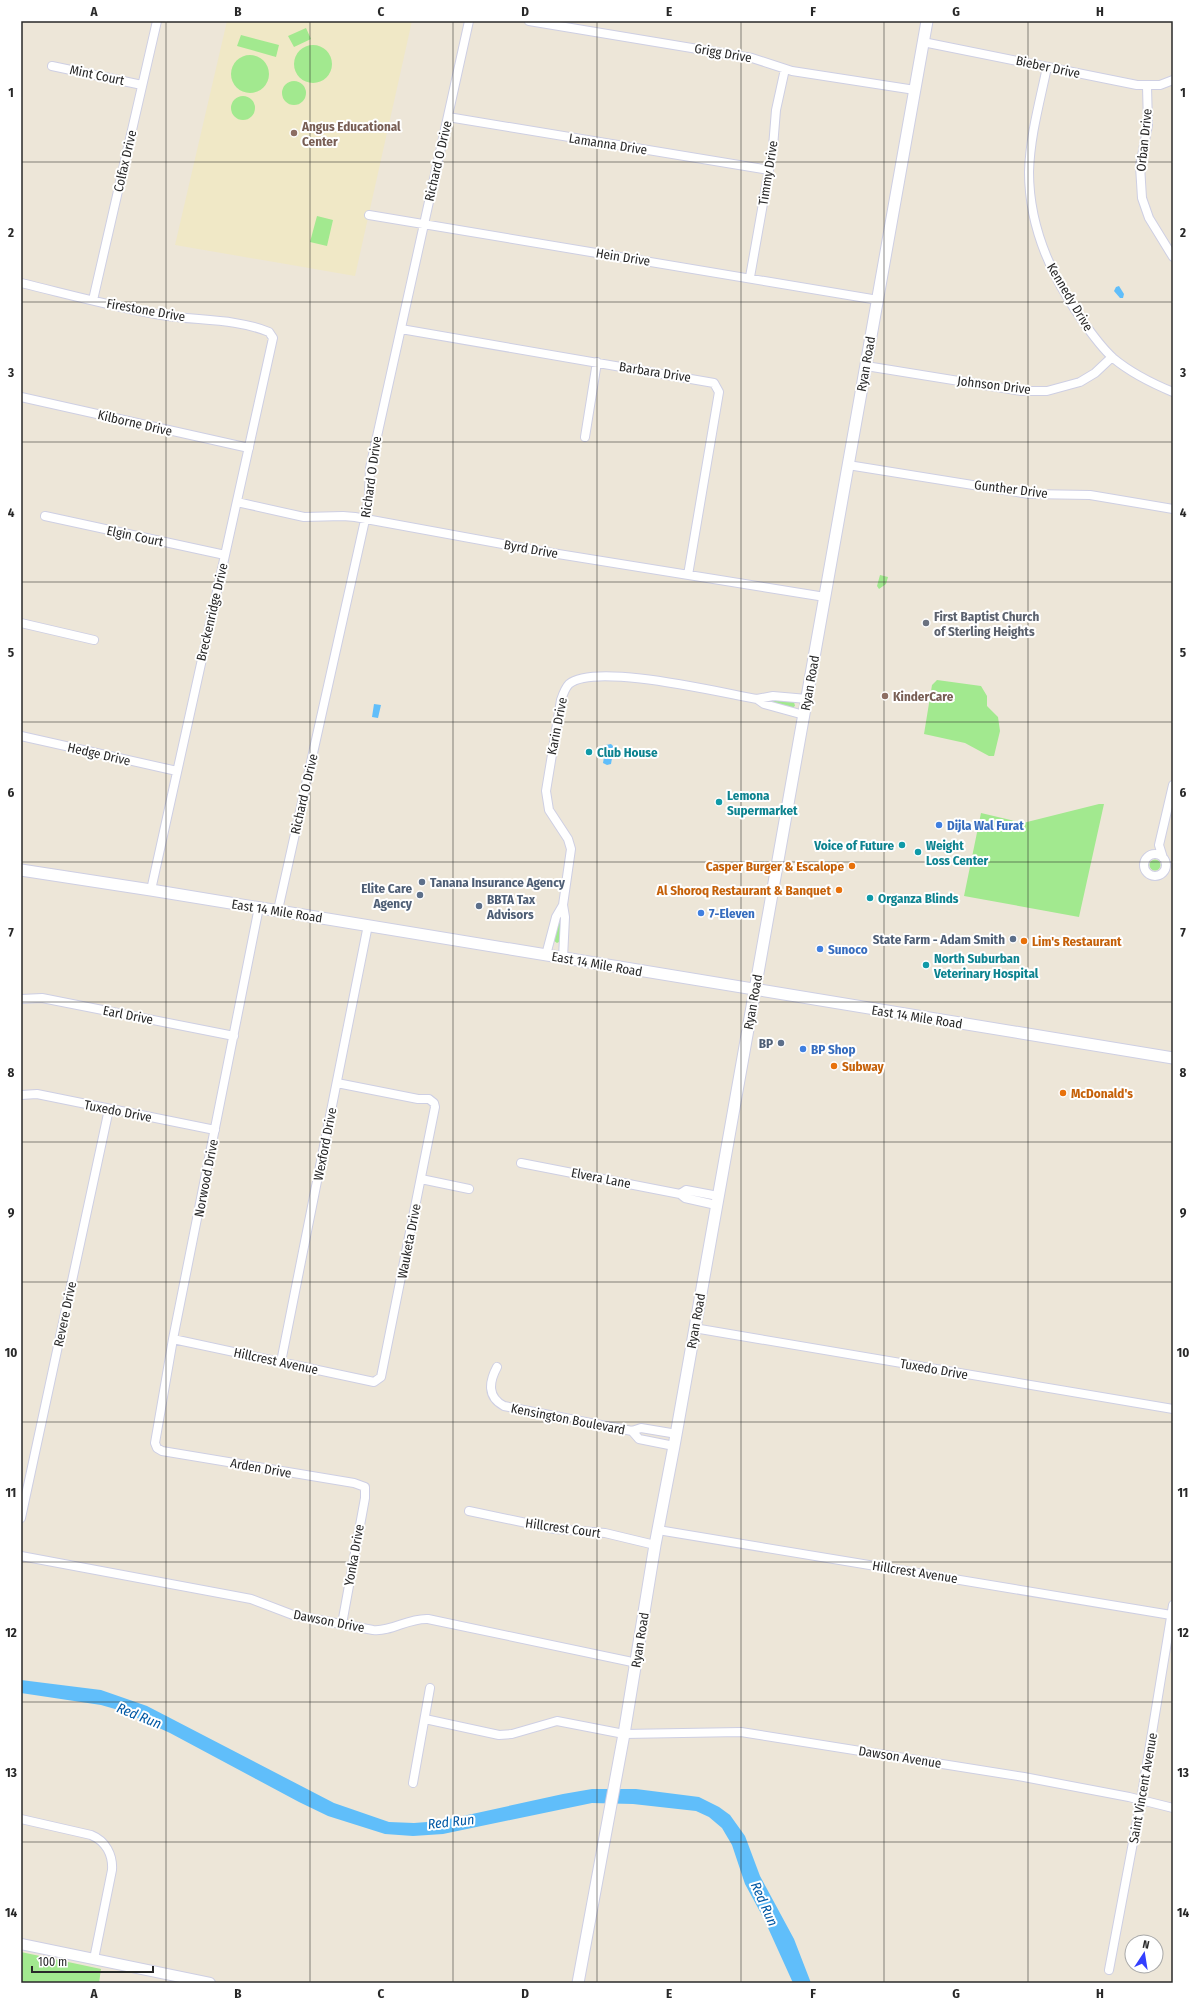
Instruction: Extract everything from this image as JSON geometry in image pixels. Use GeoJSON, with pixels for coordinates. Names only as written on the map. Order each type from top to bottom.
{"type":"FeatureCollection","features":[{"type":"Feature","properties":{"kind":"main road","name":"Ryan Road"},"geometry":{"type":"LineString","coordinates":[[578,1983],[637,1663],[655,1545],[677,1434],[694,1328],[927,21]]}},
{"type":"Feature","properties":{"kind":"main road","name":"East 14 Mile Road"},"geometry":{"type":"LineString","coordinates":[[21,870],[278,910],[1173,1058]]}},
{"type":"Feature","properties":{"kind":"street","name":"Colfax Drive"},"geometry":{"type":"LineString","coordinates":[[93,300],[157,21]]}},
{"type":"Feature","properties":{"kind":"street","name":"Richard O Drive"},"geometry":{"type":"LineString","coordinates":[[278,910],[365,520],[369,495],[370,468],[470,21]]}},
{"type":"Feature","properties":{"kind":"street","name":"Grigg Drive"},"geometry":{"type":"LineString","coordinates":[[529,21],[752,58],[785,69],[915,90]]}},
{"type":"Feature","properties":{"kind":"street","name":"Bieber Drive"},"geometry":{"type":"LineString","coordinates":[[923,42],[1147,86],[1160,85],[1173,80]]}},
{"type":"Feature","properties":{"kind":"street","name":"Mint Court"},"geometry":{"type":"LineString","coordinates":[[52,66],[142,85]]}},
{"type":"Feature","properties":{"kind":"street","name":"Kennedy Drive"},"geometry":{"type":"LineString","coordinates":[[1047,67],[1031,148],[1029,171],[1032,210],[1037,234],[1049,265],[1078,314],[1093,335],[1112,357],[1134,374],[1173,392]]}},
{"type":"Feature","properties":{"kind":"street","name":"Timmy Drive"},"geometry":{"type":"LineString","coordinates":[[750,277],[769,170],[776,110],[785,69]]}},
{"type":"Feature","properties":{"kind":"street","name":"Orban Drive"},"geometry":{"type":"LineString","coordinates":[[1147,86],[1149,119],[1140,166],[1142,198],[1148,218],[1173,257]]}},
{"type":"Feature","properties":{"kind":"street","name":"Lamanna Drive"},"geometry":{"type":"LineString","coordinates":[[448,117],[769,170]]}},
{"type":"Feature","properties":{"kind":"street","name":"Hein Drive"},"geometry":{"type":"LineString","coordinates":[[369,215],[750,277],[878,300]]}},
{"type":"Feature","properties":{"kind":"street","name":"Firestone Drive"},"geometry":{"type":"LineString","coordinates":[[21,284],[159,314],[222,321],[266,331],[272,335]]}},
{"type":"Feature","properties":{"kind":"street","name":"Barbara Drive"},"geometry":{"type":"LineString","coordinates":[[401,329],[711,381],[719,388],[688,575]]}},
{"type":"Feature","properties":{"kind":"street","name":"Breckenridge Drive"},"geometry":{"type":"LineString","coordinates":[[151,890],[176,771],[273,342],[272,335]]}},
{"type":"Feature","properties":{"kind":"street","name":"Johnson Drive"},"geometry":{"type":"LineString","coordinates":[[866,366],[1013,390],[1047,391],[1080,382],[1095,373],[1112,357]]}},
{"type":"Feature","properties":{"kind":"street"},"geometry":{"type":"LineString","coordinates":[[585,437],[597,362]]}},
{"type":"Feature","properties":{"kind":"street","name":"Kilborne Drive"},"geometry":{"type":"LineString","coordinates":[[21,397],[249,448]]}},
{"type":"Feature","properties":{"kind":"street","name":"Gunther Drive"},"geometry":{"type":"LineString","coordinates":[[848,465],[1029,494],[1090,495],[1173,509]]}},
{"type":"Feature","properties":{"kind":"street","name":"Byrd Drive"},"geometry":{"type":"LineString","coordinates":[[237,502],[304,517],[343,516],[552,553],[825,597]]}},
{"type":"Feature","properties":{"kind":"street","name":"Elgin Court"},"geometry":{"type":"LineString","coordinates":[[45,516],[225,555]]}},
{"type":"Feature","properties":{"kind":"street"},"geometry":{"type":"LineString","coordinates":[[21,623],[94,640]]}},
{"type":"Feature","properties":{"kind":"street","name":"Karin Drive"},"geometry":{"type":"LineString","coordinates":[[563,958],[565,918],[563,905],[571,849],[568,839],[549,810],[546,791],[564,691],[570,683],[585,678],[621,675],[757,699],[773,696],[807,699]]}},
{"type":"Feature","properties":{"kind":"street","name":"Karin Drive"},"geometry":{"type":"LineString","coordinates":[[757,699],[764,704],[804,715]]}},
{"type":"Feature","properties":{"kind":"street","name":"Hedge Drive"},"geometry":{"type":"LineString","coordinates":[[21,736],[176,771]]}},
{"type":"Feature","properties":{"kind":"street"},"geometry":{"type":"LineString","coordinates":[[1159,845],[1166,865],[1163,872],[1158,876],[1151,875],[1145,871],[1144,864],[1159,845],[1173,785]]}},
{"type":"Feature","properties":{"kind":"street"},"geometry":{"type":"LineString","coordinates":[[1150,856],[1157,855],[1163,858]]}},
{"type":"Feature","properties":{"kind":"street","name":"Karin Drive"},"geometry":{"type":"LineString","coordinates":[[546,955],[556,916],[563,905]]}},
{"type":"Feature","properties":{"kind":"street","name":"Norwood Drive"},"geometry":{"type":"LineString","coordinates":[[157,1448],[155,1439],[173,1339],[259,907]]}},
{"type":"Feature","properties":{"kind":"street","name":"Wexford Drive"},"geometry":{"type":"LineString","coordinates":[[281,1362],[368,925]]}},
{"type":"Feature","properties":{"kind":"street","name":"Earl Drive"},"geometry":{"type":"LineString","coordinates":[[21,999],[42,998],[234,1036]]}},
{"type":"Feature","properties":{"kind":"street","name":"Wauketa Drive"},"geometry":{"type":"LineString","coordinates":[[337,1083],[418,1099],[432,1100],[435,1108],[383,1370],[378,1380]]}},
{"type":"Feature","properties":{"kind":"street","name":"Tuxedo Drive"},"geometry":{"type":"LineString","coordinates":[[21,1095],[37,1094],[215,1130]]}},
{"type":"Feature","properties":{"kind":"street","name":"Revere Drive"},"geometry":{"type":"LineString","coordinates":[[21,1518],[109,1109]]}},
{"type":"Feature","properties":{"kind":"street","name":"Elvera Lane"},"geometry":{"type":"LineString","coordinates":[[521,1163],[680,1194],[685,1198],[717,1200]]}},
{"type":"Feature","properties":{"kind":"street"},"geometry":{"type":"LineString","coordinates":[[421,1180],[469,1189]]}},
{"type":"Feature","properties":{"kind":"street","name":"Tuxedo Drive"},"geometry":{"type":"LineString","coordinates":[[694,1328],[1173,1409]]}},
{"type":"Feature","properties":{"kind":"street","name":"Hillcrest Avenue"},"geometry":{"type":"LineString","coordinates":[[173,1339],[374,1382],[378,1380]]}},
{"type":"Feature","properties":{"kind":"street","name":"Kensington Boulevard"},"geometry":{"type":"LineString","coordinates":[[497,1367],[493,1374],[491,1392],[492,1396],[497,1402],[504,1406],[632,1431],[641,1428],[677,1434]]}},
{"type":"Feature","properties":{"kind":"street","name":"Kensington Boulevard"},"geometry":{"type":"LineString","coordinates":[[632,1431],[640,1439],[674,1446]]}},
{"type":"Feature","properties":{"kind":"street","name":"Arden Drive"},"geometry":{"type":"LineString","coordinates":[[157,1448],[162,1451],[173,1453],[354,1483],[364,1487]]}},
{"type":"Feature","properties":{"kind":"street","name":"Yonka Drive"},"geometry":{"type":"LineString","coordinates":[[342,1624],[365,1498],[364,1487]]}},
{"type":"Feature","properties":{"kind":"street","name":"Hillcrest Court"},"geometry":{"type":"LineString","coordinates":[[469,1511],[555,1530],[605,1533],[655,1545]]}},
{"type":"Feature","properties":{"kind":"street","name":"Hillcrest Avenue"},"geometry":{"type":"LineString","coordinates":[[658,1530],[1171,1615]]}},
{"type":"Feature","properties":{"kind":"street","name":"Dawson Drive"},"geometry":{"type":"LineString","coordinates":[[21,1556],[235,1596],[293,1615],[378,1631],[414,1619],[428,1619],[637,1663]]}},
{"type":"Feature","properties":{"kind":"street","name":"Saint Vincent Avenue"},"geometry":{"type":"LineString","coordinates":[[1109,1970],[1141,1800],[1173,1605]]}},
{"type":"Feature","properties":{"kind":"street"},"geometry":{"type":"LineString","coordinates":[[413,1783],[430,1688]]}},
{"type":"Feature","properties":{"kind":"street","name":"Dawson Avenue"},"geometry":{"type":"LineString","coordinates":[[425,1719],[499,1735],[512,1734],[556,1722],[624,1734],[725,1731],[767,1735],[1024,1777],[1141,1800],[1173,1808]]}},
{"type":"Feature","properties":{"kind":"street"},"geometry":{"type":"LineString","coordinates":[[21,1820],[91,1835],[100,1840],[109,1851],[112,1860],[112,1870],[94,1959]]}},
{"type":"Feature","properties":{"kind":"street"},"geometry":{"type":"LineString","coordinates":[[21,1944],[210,1983]]}},
{"type":"Feature","properties":{"kind":"shaded area","name":"Angus Educational Center"},"geometry":{"type":"Polygon","coordinates":[[[227,21],[412,21],[355,276],[175,245],[227,21]]]}},
{"type":"Feature","properties":{"kind":"green space"},"geometry":{"type":"Polygon","coordinates":[[[306,28],[311,39],[294,47],[288,36],[306,28]]]}},
{"type":"Feature","properties":{"kind":"green space"},"geometry":{"type":"Polygon","coordinates":[[[241,35],[279,45],[276,57],[237,46],[241,35]]]}},
{"type":"Feature","properties":{"kind":"green space"},"geometry":{"type":"Polygon","coordinates":[[[309,45],[317,45],[324,48],[329,53],[332,64],[329,75],[324,80],[317,83],[309,83],[302,80],[297,75],[294,68],[294,60],[297,53],[302,48],[309,45]]]}},
{"type":"Feature","properties":{"kind":"green space"},"geometry":{"type":"Polygon","coordinates":[[[246,55],[254,55],[261,58],[266,63],[269,74],[266,85],[261,90],[254,93],[246,93],[239,90],[234,85],[231,78],[231,70],[234,63],[239,58],[246,55]]]}},
{"type":"Feature","properties":{"kind":"green space"},"geometry":{"type":"Polygon","coordinates":[[[294,81],[299,82],[305,88],[305,98],[299,104],[294,105],[289,104],[283,98],[282,93],[283,88],[289,82],[294,81]]]}},
{"type":"Feature","properties":{"kind":"green space"},"geometry":{"type":"Polygon","coordinates":[[[243,96],[251,100],[255,108],[251,116],[243,120],[235,116],[231,108],[235,100],[243,96]]]}},
{"type":"Feature","properties":{"kind":"green space"},"geometry":{"type":"Polygon","coordinates":[[[317,216],[333,220],[327,246],[310,242],[317,216]]]}},
{"type":"Feature","properties":{"kind":"green space"},"geometry":{"type":"Polygon","coordinates":[[[880,575],[888,577],[886,584],[879,589],[877,586],[880,575]]]}},
{"type":"Feature","properties":{"kind":"green space"},"geometry":{"type":"Polygon","coordinates":[[[937,680],[981,686],[987,696],[987,706],[998,717],[1000,731],[994,756],[989,756],[965,743],[924,734],[932,685],[937,680]]]}},
{"type":"Feature","properties":{"kind":"green space"},"geometry":{"type":"Polygon","coordinates":[[[769,699],[794,702],[795,706],[792,708],[770,703],[769,699]]]}},
{"type":"Feature","properties":{"kind":"green space"},"geometry":{"type":"Polygon","coordinates":[[[1104,804],[1079,917],[964,896],[981,813],[1023,823],[1104,804]]]}},
{"type":"Feature","properties":{"kind":"green space"},"geometry":{"type":"Polygon","coordinates":[[[1155,859],[1159,861],[1161,865],[1159,869],[1155,871],[1151,869],[1149,865],[1151,861],[1155,859]]]}},
{"type":"Feature","properties":{"kind":"green space"},"geometry":{"type":"Polygon","coordinates":[[[560,917],[562,919],[561,941],[557,943],[553,940],[560,917]]]}},
{"type":"Feature","properties":{"kind":"green space"},"geometry":{"type":"Polygon","coordinates":[[[21,1952],[101,1969],[99,1983],[21,1983],[21,1952]]]}},
{"type":"Feature","properties":{"kind":"water"},"geometry":{"type":"Polygon","coordinates":[[[1119,286],[1124,294],[1123,298],[1120,298],[1114,291],[1116,287],[1119,286]]]}},
{"type":"Feature","properties":{"kind":"water"},"geometry":{"type":"Polygon","coordinates":[[[374,704],[381,705],[378,718],[372,717],[374,704]]]}},
{"type":"Feature","properties":{"kind":"water"},"geometry":{"type":"Polygon","coordinates":[[[611,744],[614,747],[611,764],[607,765],[603,763],[606,745],[611,744]]]}},
{"type":"Feature","properties":{"kind":"water","name":"Red Run"},"geometry":{"type":"Polygon","coordinates":[[[21,1680],[101,1690],[147,1706],[334,1803],[389,1822],[414,1823],[440,1821],[592,1789],[636,1789],[699,1797],[719,1807],[730,1815],[745,1836],[760,1876],[794,1939],[811,1983],[793,1983],[764,1919],[745,1884],[732,1845],[722,1828],[709,1817],[696,1811],[633,1804],[592,1803],[443,1834],[413,1836],[385,1834],[328,1816],[170,1733],[122,1711],[101,1705],[21,1693],[21,1680]]]}},
{"type":"Feature","properties":{"kind":"place","name":"Angus Educational Center"},"geometry":{"type":"Point","coordinates":[294,133]}},
{"type":"Feature","properties":{"kind":"place","name":"First Baptist Church of Sterling Heights"},"geometry":{"type":"Point","coordinates":[926,623]}},
{"type":"Feature","properties":{"kind":"place","name":"KinderCare"},"geometry":{"type":"Point","coordinates":[885,696]}},
{"type":"Feature","properties":{"kind":"place","name":"Club House"},"geometry":{"type":"Point","coordinates":[589,752]}},
{"type":"Feature","properties":{"kind":"place","name":"Lemona Supermarket"},"geometry":{"type":"Point","coordinates":[719,802]}},
{"type":"Feature","properties":{"kind":"place","name":"Dijla Wal Furat"},"geometry":{"type":"Point","coordinates":[939,825]}},
{"type":"Feature","properties":{"kind":"place","name":"Voice of Future"},"geometry":{"type":"Point","coordinates":[902,845]}},
{"type":"Feature","properties":{"kind":"place","name":"Weight Loss Center"},"geometry":{"type":"Point","coordinates":[918,852]}},
{"type":"Feature","properties":{"kind":"place","name":"Casper Burger & Escalope"},"geometry":{"type":"Point","coordinates":[852,866]}},
{"type":"Feature","properties":{"kind":"place","name":"Tanana Insurance Agency"},"geometry":{"type":"Point","coordinates":[422,882]}},
{"type":"Feature","properties":{"kind":"place","name":"Al Shoroq Restaurant & Banquet"},"geometry":{"type":"Point","coordinates":[839,890]}},
{"type":"Feature","properties":{"kind":"place","name":"Elite Care Agency"},"geometry":{"type":"Point","coordinates":[420,895]}},
{"type":"Feature","properties":{"kind":"place","name":"Organza Blinds"},"geometry":{"type":"Point","coordinates":[870,898]}},
{"type":"Feature","properties":{"kind":"place","name":"BBTA Tax Advisors"},"geometry":{"type":"Point","coordinates":[479,906]}},
{"type":"Feature","properties":{"kind":"place","name":"7-Eleven"},"geometry":{"type":"Point","coordinates":[701,913]}},
{"type":"Feature","properties":{"kind":"place","name":"State Farm - Adam Smith"},"geometry":{"type":"Point","coordinates":[1013,939]}},
{"type":"Feature","properties":{"kind":"place","name":"Lim's Restaurant"},"geometry":{"type":"Point","coordinates":[1024,941]}},
{"type":"Feature","properties":{"kind":"place","name":"Sunoco"},"geometry":{"type":"Point","coordinates":[820,949]}},
{"type":"Feature","properties":{"kind":"place","name":"North Suburban Veterinary Hospital"},"geometry":{"type":"Point","coordinates":[926,965]}},
{"type":"Feature","properties":{"kind":"place","name":"BP"},"geometry":{"type":"Point","coordinates":[781,1043]}},
{"type":"Feature","properties":{"kind":"place","name":"BP Shop"},"geometry":{"type":"Point","coordinates":[803,1049]}},
{"type":"Feature","properties":{"kind":"place","name":"Subway"},"geometry":{"type":"Point","coordinates":[834,1066]}},
{"type":"Feature","properties":{"kind":"place","name":"McDonald's"},"geometry":{"type":"Point","coordinates":[1063,1093]}}]}
